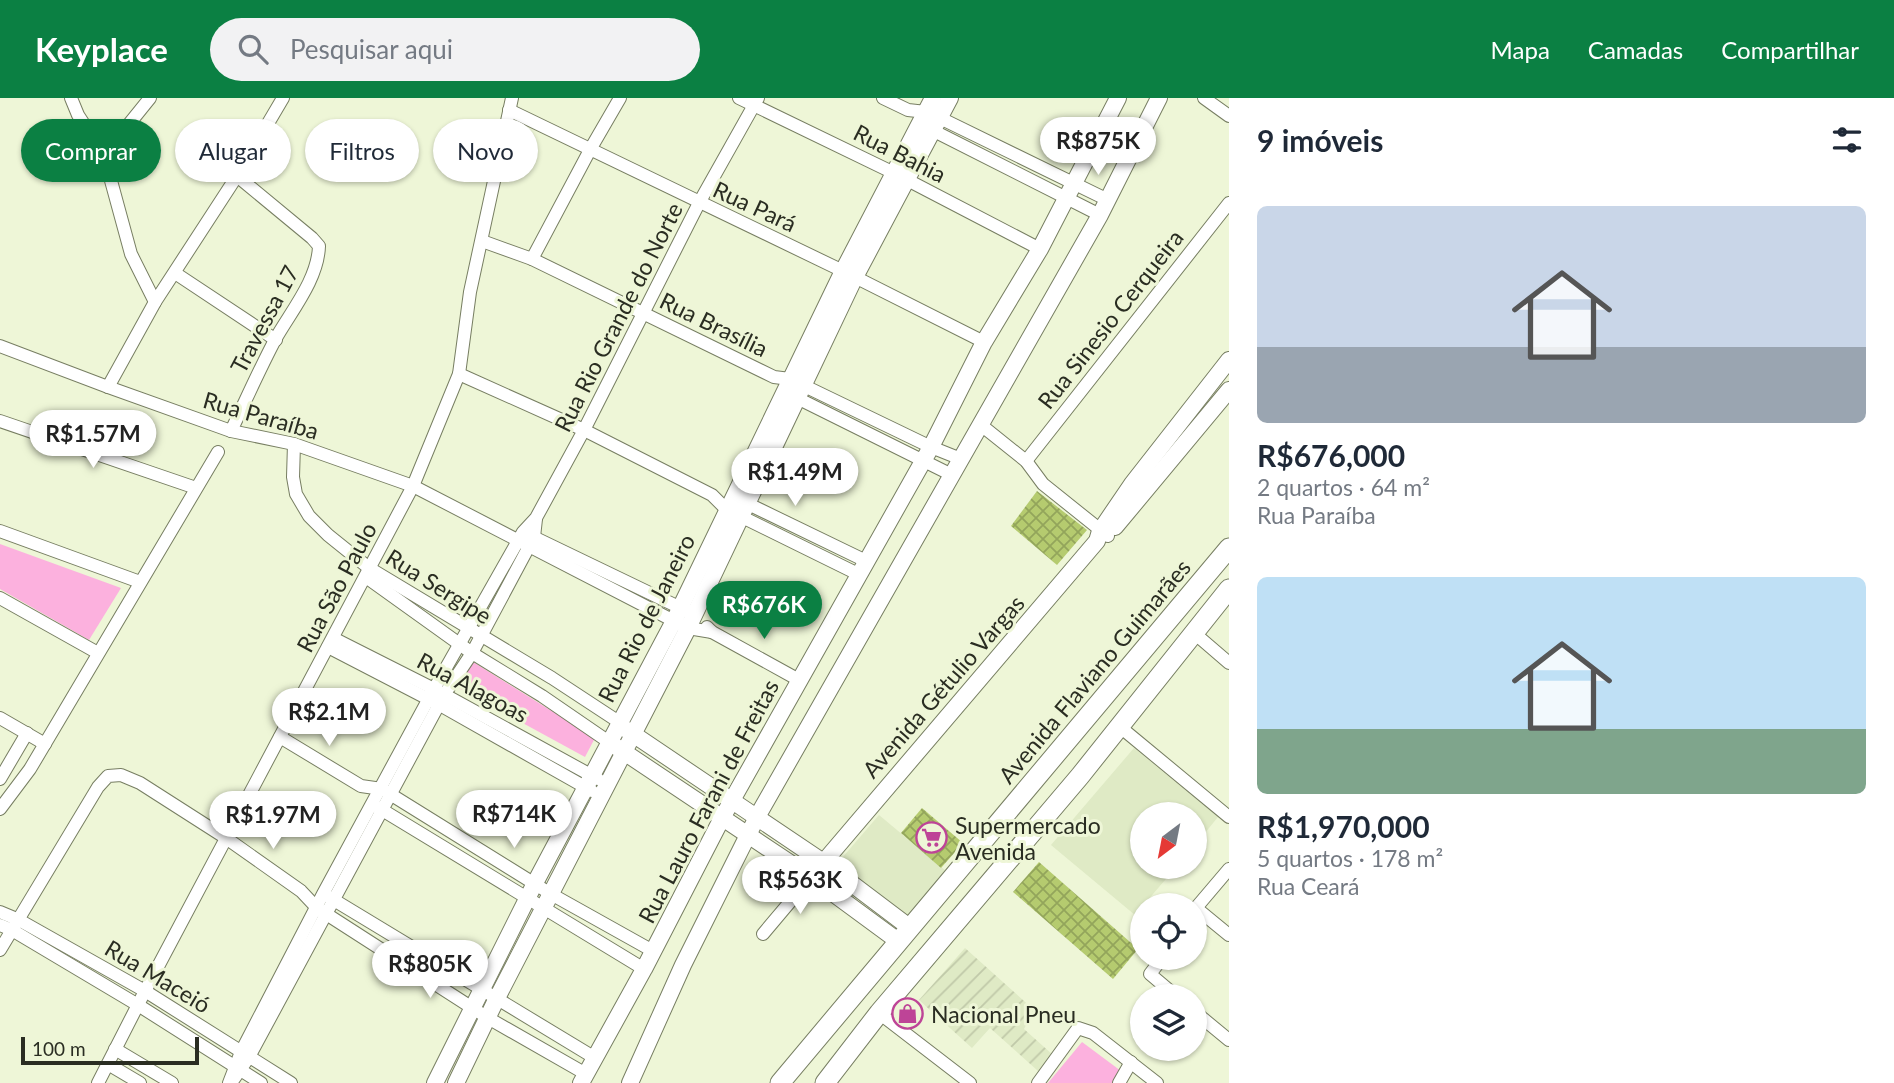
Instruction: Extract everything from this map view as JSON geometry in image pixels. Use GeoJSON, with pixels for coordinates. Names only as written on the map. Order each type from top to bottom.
{"type":"FeatureCollection","features":[{"type":"Feature","properties":{"kind":"main road","name":"Avenida Flaviano Guimarães"},"geometry":{"type":"LineString","coordinates":[[780,1083],[1229,548]]}},
{"type":"Feature","properties":{"kind":"main road"},"geometry":{"type":"LineString","coordinates":[[825,1083],[879,1013],[1080,776],[1229,589]]}},
{"type":"Feature","properties":{"kind":"main road"},"geometry":{"type":"LineString","coordinates":[[1057,753],[1057,765],[1062,774],[1080,776]]}},
{"type":"Feature","properties":{"kind":"main road"},"geometry":{"type":"LineString","coordinates":[[1021,797],[1033,796],[1041,801],[1045,817]]}},
{"type":"Feature","properties":{"kind":"street"},"geometry":{"type":"LineString","coordinates":[[71,98],[81,119]]}},
{"type":"Feature","properties":{"kind":"street"},"geometry":{"type":"LineString","coordinates":[[133,119],[150,98]]}},
{"type":"Feature","properties":{"kind":"street"},"geometry":{"type":"LineString","coordinates":[[271,119],[283,98]]}},
{"type":"Feature","properties":{"kind":"street"},"geometry":{"type":"LineString","coordinates":[[532,259],[620,98]]}},
{"type":"Feature","properties":{"kind":"street","name":"Rua Bahia"},"geometry":{"type":"LineString","coordinates":[[739,98],[756,102],[1040,249]]}},
{"type":"Feature","properties":{"kind":"street"},"geometry":{"type":"LineString","coordinates":[[883,98],[931,117],[1070,190],[1100,215]]}},
{"type":"Feature","properties":{"kind":"street","name":"Rua Rio de Janeiro"},"geometry":{"type":"LineString","coordinates":[[456,1083],[633,736],[790,386],[931,117],[950,98]]}},
{"type":"Feature","properties":{"kind":"street","name":"Rua Lauro Farani de Freitas"},"geometry":{"type":"LineString","coordinates":[[584,1079],[722,818],[927,453],[984,342],[1040,249],[1118,98]]}},
{"type":"Feature","properties":{"kind":"street"},"geometry":{"type":"LineString","coordinates":[[630,1083],[683,965],[747,835],[1100,215],[1158,98]]}},
{"type":"Feature","properties":{"kind":"street"},"geometry":{"type":"LineString","coordinates":[[1204,98],[1229,116]]}},
{"type":"Feature","properties":{"kind":"street","name":"Rua Rio Grande do Norte"},"geometry":{"type":"LineString","coordinates":[[437,697],[472,653],[481,637],[536,518],[584,430],[699,203],[756,102]]}},
{"type":"Feature","properties":{"kind":"street","name":"Rua Pará"},"geometry":{"type":"LineString","coordinates":[[511,104],[699,203],[984,342]]}},
{"type":"Feature","properties":{"kind":"street","name":"Rua São Paulo"},"geometry":{"type":"LineString","coordinates":[[99,1083],[145,991],[413,486],[459,374],[470,292],[511,104]]}},
{"type":"Feature","properties":{"kind":"street"},"geometry":{"type":"LineString","coordinates":[[111,182],[131,254],[155,302]]}},
{"type":"Feature","properties":{"kind":"street"},"geometry":{"type":"LineString","coordinates":[[108,387],[155,302],[233,182]]}},
{"type":"Feature","properties":{"kind":"street","name":"Travessa 17"},"geometry":{"type":"LineString","coordinates":[[231,431],[276,340],[314,272],[319,246],[244,182]]}},
{"type":"Feature","properties":{"kind":"street"},"geometry":{"type":"LineString","coordinates":[[1070,190],[1108,200]]}},
{"type":"Feature","properties":{"kind":"street","name":"Rua Sinesio Cerqueira"},"geometry":{"type":"LineString","coordinates":[[1026,461],[1229,203]]}},
{"type":"Feature","properties":{"kind":"street","name":"Rua Brasília"},"geometry":{"type":"LineString","coordinates":[[482,241],[532,259],[927,453],[952,475]]}},
{"type":"Feature","properties":{"kind":"street"},"geometry":{"type":"LineString","coordinates":[[175,273],[276,340]]}},
{"type":"Feature","properties":{"kind":"street","name":"Rua Paraíba"},"geometry":{"type":"LineString","coordinates":[[0,346],[231,431],[294,444],[413,486],[506,534],[526,540]]}},
{"type":"Feature","properties":{"kind":"street","name":"Avenida Gétulio Vargas"},"geometry":{"type":"LineString","coordinates":[[811,877],[1102,536],[1229,360]]}},
{"type":"Feature","properties":{"kind":"street"},"geometry":{"type":"LineString","coordinates":[[459,374],[584,430],[862,568]]}},
{"type":"Feature","properties":{"kind":"street","name":"Avenida Gétulio Vargas"},"geometry":{"type":"LineString","coordinates":[[1137,488],[1229,390]]}},
{"type":"Feature","properties":{"kind":"street"},"geometry":{"type":"LineString","coordinates":[[0,421],[196,488]]}},
{"type":"Feature","properties":{"kind":"street"},"geometry":{"type":"LineString","coordinates":[[981,425],[1026,461],[1043,484],[1102,536]]}},
{"type":"Feature","properties":{"kind":"street","name":"Rua Sergipe"},"geometry":{"type":"LineString","coordinates":[[294,444],[293,477],[296,494],[309,516],[368,573],[460,645],[610,742]]}},
{"type":"Feature","properties":{"kind":"street"},"geometry":{"type":"LineString","coordinates":[[0,809],[30,769],[218,452]]}},
{"type":"Feature","properties":{"kind":"street","name":"Rua Brasília"},"geometry":{"type":"LineString","coordinates":[[927,453],[961,459]]}},
{"type":"Feature","properties":{"kind":"street"},"geometry":{"type":"LineString","coordinates":[[0,531],[140,582]]}},
{"type":"Feature","properties":{"kind":"street"},"geometry":{"type":"LineString","coordinates":[[526,540],[712,632],[799,680]]}},
{"type":"Feature","properties":{"kind":"street","name":"Rua Rio Grande do Norte"},"geometry":{"type":"LineString","coordinates":[[322,912],[323,894],[350,859],[387,792],[437,697],[468,629],[526,540]]}},
{"type":"Feature","properties":{"kind":"street","name":"Rua Sergipe"},"geometry":{"type":"LineString","coordinates":[[368,573],[552,678],[619,722]]}},
{"type":"Feature","properties":{"kind":"street"},"geometry":{"type":"LineString","coordinates":[[0,598],[98,653]]}},
{"type":"Feature","properties":{"kind":"street","name":"Rua Rio de Janeiro"},"geometry":{"type":"LineString","coordinates":[[435,1083],[619,722],[684,618]]}},
{"type":"Feature","properties":{"kind":"street"},"geometry":{"type":"LineString","coordinates":[[1193,632],[1229,663]]}},
{"type":"Feature","properties":{"kind":"street","name":"Rua Alagoas"},"geometry":{"type":"LineString","coordinates":[[330,643],[437,697],[604,790]]}},
{"type":"Feature","properties":{"kind":"street"},"geometry":{"type":"LineString","coordinates":[[542,696],[552,678]]}},
{"type":"Feature","properties":{"kind":"street"},"geometry":{"type":"LineString","coordinates":[[0,718],[45,744]]}},
{"type":"Feature","properties":{"kind":"street"},"geometry":{"type":"LineString","coordinates":[[619,722],[633,736],[823,862],[904,934]]}},
{"type":"Feature","properties":{"kind":"street"},"geometry":{"type":"LineString","coordinates":[[1119,726],[1229,817]]}},
{"type":"Feature","properties":{"kind":"street"},"geometry":{"type":"LineString","coordinates":[[0,779],[27,733]]}},
{"type":"Feature","properties":{"kind":"street"},"geometry":{"type":"LineString","coordinates":[[280,737],[361,786],[387,792],[551,894],[653,951]]}},
{"type":"Feature","properties":{"kind":"street"},"geometry":{"type":"LineString","coordinates":[[610,742],[811,877],[904,934]]}},
{"type":"Feature","properties":{"kind":"street"},"geometry":{"type":"LineString","coordinates":[[0,950],[10,925],[98,787],[108,776],[121,775],[140,783],[226,838],[301,891],[322,912],[488,1018],[537,1044],[584,1079]]}},
{"type":"Feature","properties":{"kind":"street"},"geometry":{"type":"LineString","coordinates":[[361,786],[378,808],[644,969]]}},
{"type":"Feature","properties":{"kind":"street"},"geometry":{"type":"LineString","coordinates":[[431,838],[440,823]]}},
{"type":"Feature","properties":{"kind":"street","name":"Rua Rio Grande do Norte"},"geometry":{"type":"LineString","coordinates":[[230,1083],[322,912],[335,901],[350,859]]}},
{"type":"Feature","properties":{"kind":"street"},"geometry":{"type":"LineString","coordinates":[[1207,895],[1229,869]]}},
{"type":"Feature","properties":{"kind":"street"},"geometry":{"type":"LineString","coordinates":[[763,934],[811,877]]}},
{"type":"Feature","properties":{"kind":"street"},"geometry":{"type":"LineString","coordinates":[[301,891],[323,894],[595,1058]]}},
{"type":"Feature","properties":{"kind":"street","name":"Rua Maceió"},"geometry":{"type":"LineString","coordinates":[[0,912],[10,925],[261,1083]]}},
{"type":"Feature","properties":{"kind":"street"},"geometry":{"type":"LineString","coordinates":[[1207,918],[1229,935]]}},
{"type":"Feature","properties":{"kind":"street"},"geometry":{"type":"LineString","coordinates":[[596,940],[606,924]]}},
{"type":"Feature","properties":{"kind":"street","name":"Rua Maceió"},"geometry":{"type":"LineString","coordinates":[[10,925],[145,991],[291,1083]]}},
{"type":"Feature","properties":{"kind":"street"},"geometry":{"type":"LineString","coordinates":[[1153,970],[1150,974],[1162,984]]}},
{"type":"Feature","properties":{"kind":"street"},"geometry":{"type":"LineString","coordinates":[[879,1013],[970,1083]]}},
{"type":"Feature","properties":{"kind":"street"},"geometry":{"type":"LineString","coordinates":[[1207,1022],[1229,1040]]}},
{"type":"Feature","properties":{"kind":"street"},"geometry":{"type":"LineString","coordinates":[[1038,1083],[1078,1028],[1093,1033],[1157,1083]]}},
{"type":"Feature","properties":{"kind":"street"},"geometry":{"type":"LineString","coordinates":[[537,1044],[544,1029]]}},
{"type":"Feature","properties":{"kind":"street"},"geometry":{"type":"LineString","coordinates":[[115,1049],[172,1083]]}},
{"type":"Feature","properties":{"kind":"street"},"geometry":{"type":"LineString","coordinates":[[1119,1083],[1131,1062]]}},
{"type":"Feature","properties":{"kind":"street"},"geometry":{"type":"LineString","coordinates":[[108,1064],[140,1083]]}},
{"type":"Feature","properties":{"kind":"shaded area"},"geometry":{"type":"Polygon","coordinates":[[[0,544],[121,588],[89,640],[0,589],[0,544]]]}},
{"type":"Feature","properties":{"kind":"shaded area"},"geometry":{"type":"Polygon","coordinates":[[[470,660],[595,738],[585,757],[455,686],[470,660]]]}},
{"type":"Feature","properties":{"kind":"shaded area"},"geometry":{"type":"Polygon","coordinates":[[[1134,748],[1200,802],[1130,802],[1130,879],[1166,879],[1154,893],[1130,893],[1130,911],[1051,845],[1134,748]]]}},
{"type":"Feature","properties":{"kind":"shaded area"},"geometry":{"type":"Polygon","coordinates":[[[1208,809],[1218,817],[1208,829],[1208,809]]]}},
{"type":"Feature","properties":{"kind":"shaded area"},"geometry":{"type":"Polygon","coordinates":[[[879,815],[946,871],[906,919],[836,865],[879,815]]]}},
{"type":"Feature","properties":{"kind":"shaded area"},"geometry":{"type":"Polygon","coordinates":[[[965,948],[1034,1010],[1024,1029],[1053,1055],[1038,1071],[990,1028],[972,1048],[919,1000],[965,948]]]}},
{"type":"Feature","properties":{"kind":"shaded area"},"geometry":{"type":"Polygon","coordinates":[[[1082,1042],[1121,1071],[1115,1083],[1048,1083],[1082,1042]]]}},
{"type":"Feature","properties":{"kind":"building"},"geometry":{"type":"Polygon","coordinates":[[[1037,491],[1087,530],[1057,565],[1011,526],[1037,491]]]}},
{"type":"Feature","properties":{"kind":"building","name":"Supermercado Avenida"},"geometry":{"type":"Polygon","coordinates":[[[922,808],[963,843],[941,868],[901,833],[922,808]]]}},
{"type":"Feature","properties":{"kind":"building"},"geometry":{"type":"Polygon","coordinates":[[[1039,862],[1130,942],[1130,959],[1113,979],[1013,892],[1039,862]]]}},
{"type":"Feature","properties":{"kind":"building","name":"Nacional Pneu"},"geometry":{"type":"Polygon","coordinates":[[[907,1000],[919,1010],[909,1025],[897,1016],[907,1000]]]}},
{"type":"Feature","properties":{"kind":"place","name":"Supermercado Avenida"},"geometry":{"type":"Point","coordinates":[932,838]}},
{"type":"Feature","properties":{"kind":"place","name":"Nacional Pneu"},"geometry":{"type":"Point","coordinates":[908,1014]}}]}
